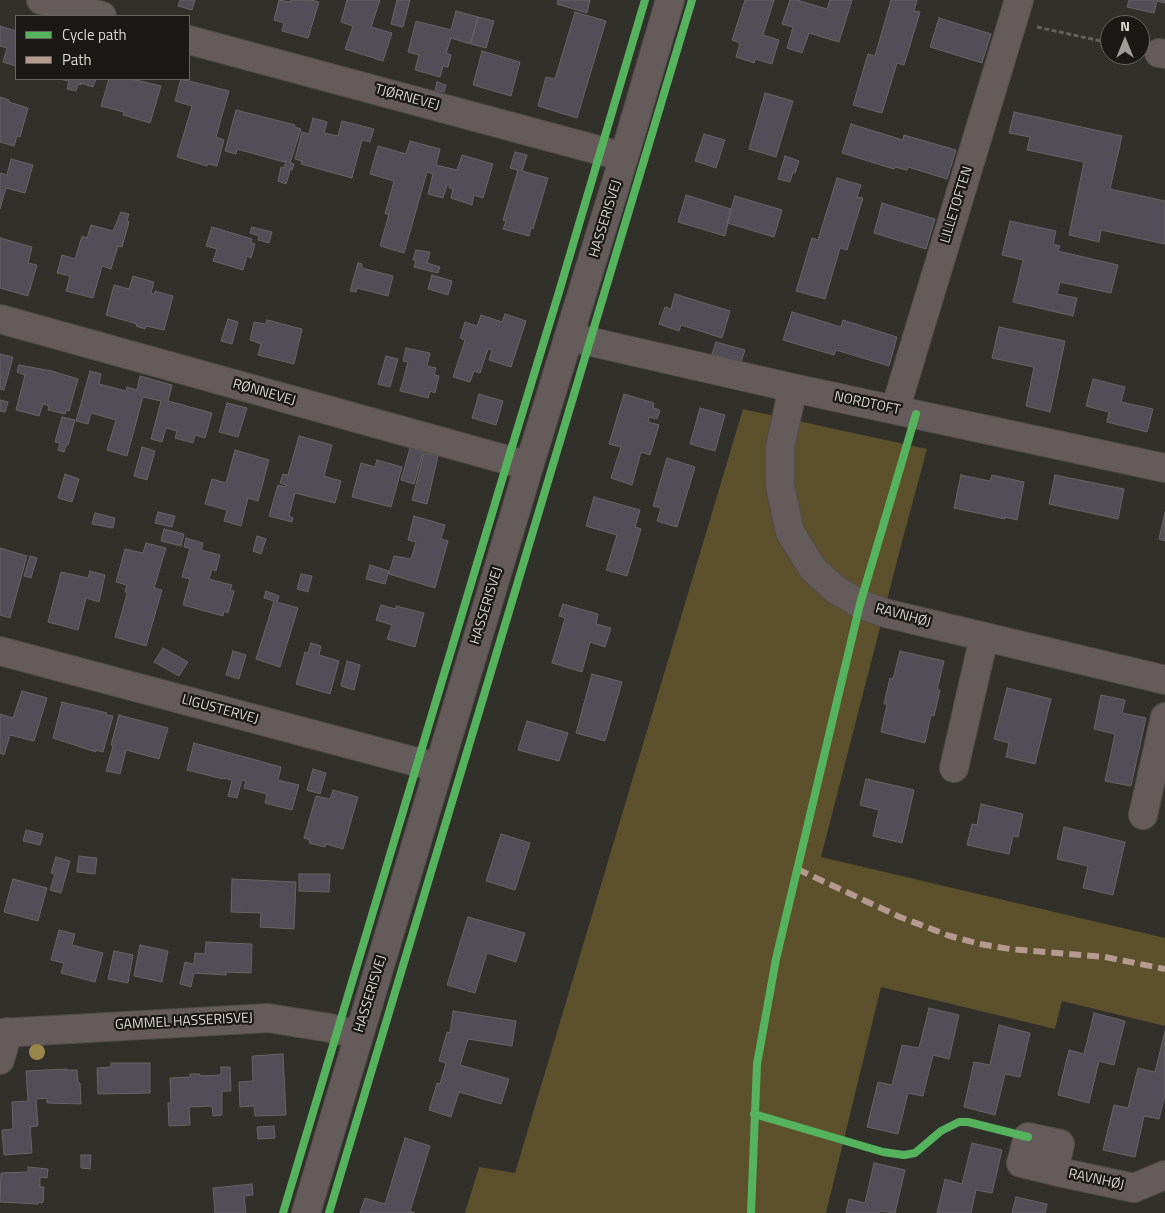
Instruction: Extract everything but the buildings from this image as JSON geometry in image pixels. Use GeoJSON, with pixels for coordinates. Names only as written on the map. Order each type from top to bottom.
{"type":"FeatureCollection","features":[{"type":"Feature","properties":{"kind":"street"},"geometry":{"type":"LineString","coordinates":[[41,0],[98,15]]}},
{"type":"Feature","properties":{"kind":"street","name":"HASSERISVEJ"},"geometry":{"type":"LineString","coordinates":[[306,1213],[670,0]]}},
{"type":"Feature","properties":{"kind":"street","name":"LILLETOFTEN"},"geometry":{"type":"LineString","coordinates":[[895,410],[1019,0]]}},
{"type":"Feature","properties":{"kind":"street","name":"TJØRNEVEJ"},"geometry":{"type":"LineString","coordinates":[[190,40],[624,157]]}},
{"type":"Feature","properties":{"kind":"street","name":"RØNNEVEJ"},"geometry":{"type":"LineString","coordinates":[[0,319],[529,466]]}},
{"type":"Feature","properties":{"kind":"street","name":"NORDTOFT"},"geometry":{"type":"LineString","coordinates":[[570,337],[793,388],[1165,468]]}},
{"type":"Feature","properties":{"kind":"street","name":"RAVNHØJ"},"geometry":{"type":"LineString","coordinates":[[793,388],[780,447],[780,486],[790,532],[813,569],[835,589],[860,604],[886,613],[1165,680]]}},
{"type":"Feature","properties":{"kind":"street"},"geometry":{"type":"LineString","coordinates":[[954,768],[984,636]]}},
{"type":"Feature","properties":{"kind":"street","name":"LIGUSTERVEJ"},"geometry":{"type":"LineString","coordinates":[[0,651],[439,768]]}},
{"type":"Feature","properties":{"kind":"street"},"geometry":{"type":"LineString","coordinates":[[1143,815],[1165,717]]}},
{"type":"Feature","properties":{"kind":"street","name":"GAMMEL HASSERISVEJ"},"geometry":{"type":"LineString","coordinates":[[0,1060],[4,1032],[268,1018],[330,1028],[358,1035]]}},
{"type":"Feature","properties":{"kind":"street","name":"RAVNHØJ"},"geometry":{"type":"LineString","coordinates":[[1054,1170],[1134,1188],[1165,1175]]}},
{"type":"Feature","properties":{"kind":"path"},"geometry":{"type":"LineString","coordinates":[[1032,26],[1100,41]]}},
{"type":"Feature","properties":{"kind":"shaded area"},"geometry":{"type":"Polygon","coordinates":[[[743,409],[927,449],[821,857],[1165,938],[1165,1026],[1062,1001],[1055,1029],[881,987],[826,1213],[465,1213],[479,1167],[515,1173],[743,409]]]}},
{"type":"Feature","properties":{"kind":"marked path"},"geometry":{"type":"LineString","coordinates":[[797,869],[900,917],[950,936],[1010,949],[1105,957],[1165,969]]}},
{"type":"Feature","properties":{"kind":"cycle path"},"geometry":{"type":"LineString","coordinates":[[283,1213],[645,0]]}},
{"type":"Feature","properties":{"kind":"cycle path"},"geometry":{"type":"LineString","coordinates":[[329,1213],[692,0]]}},
{"type":"Feature","properties":{"kind":"cycle path"},"geometry":{"type":"LineString","coordinates":[[751,1213],[757,1064],[776,959],[860,604],[916,414]]}},
{"type":"Feature","properties":{"kind":"cycle path"},"geometry":{"type":"LineString","coordinates":[[754,1114],[883,1152],[904,1155],[915,1153],[941,1131],[959,1122],[968,1122],[1028,1137]]}}]}
